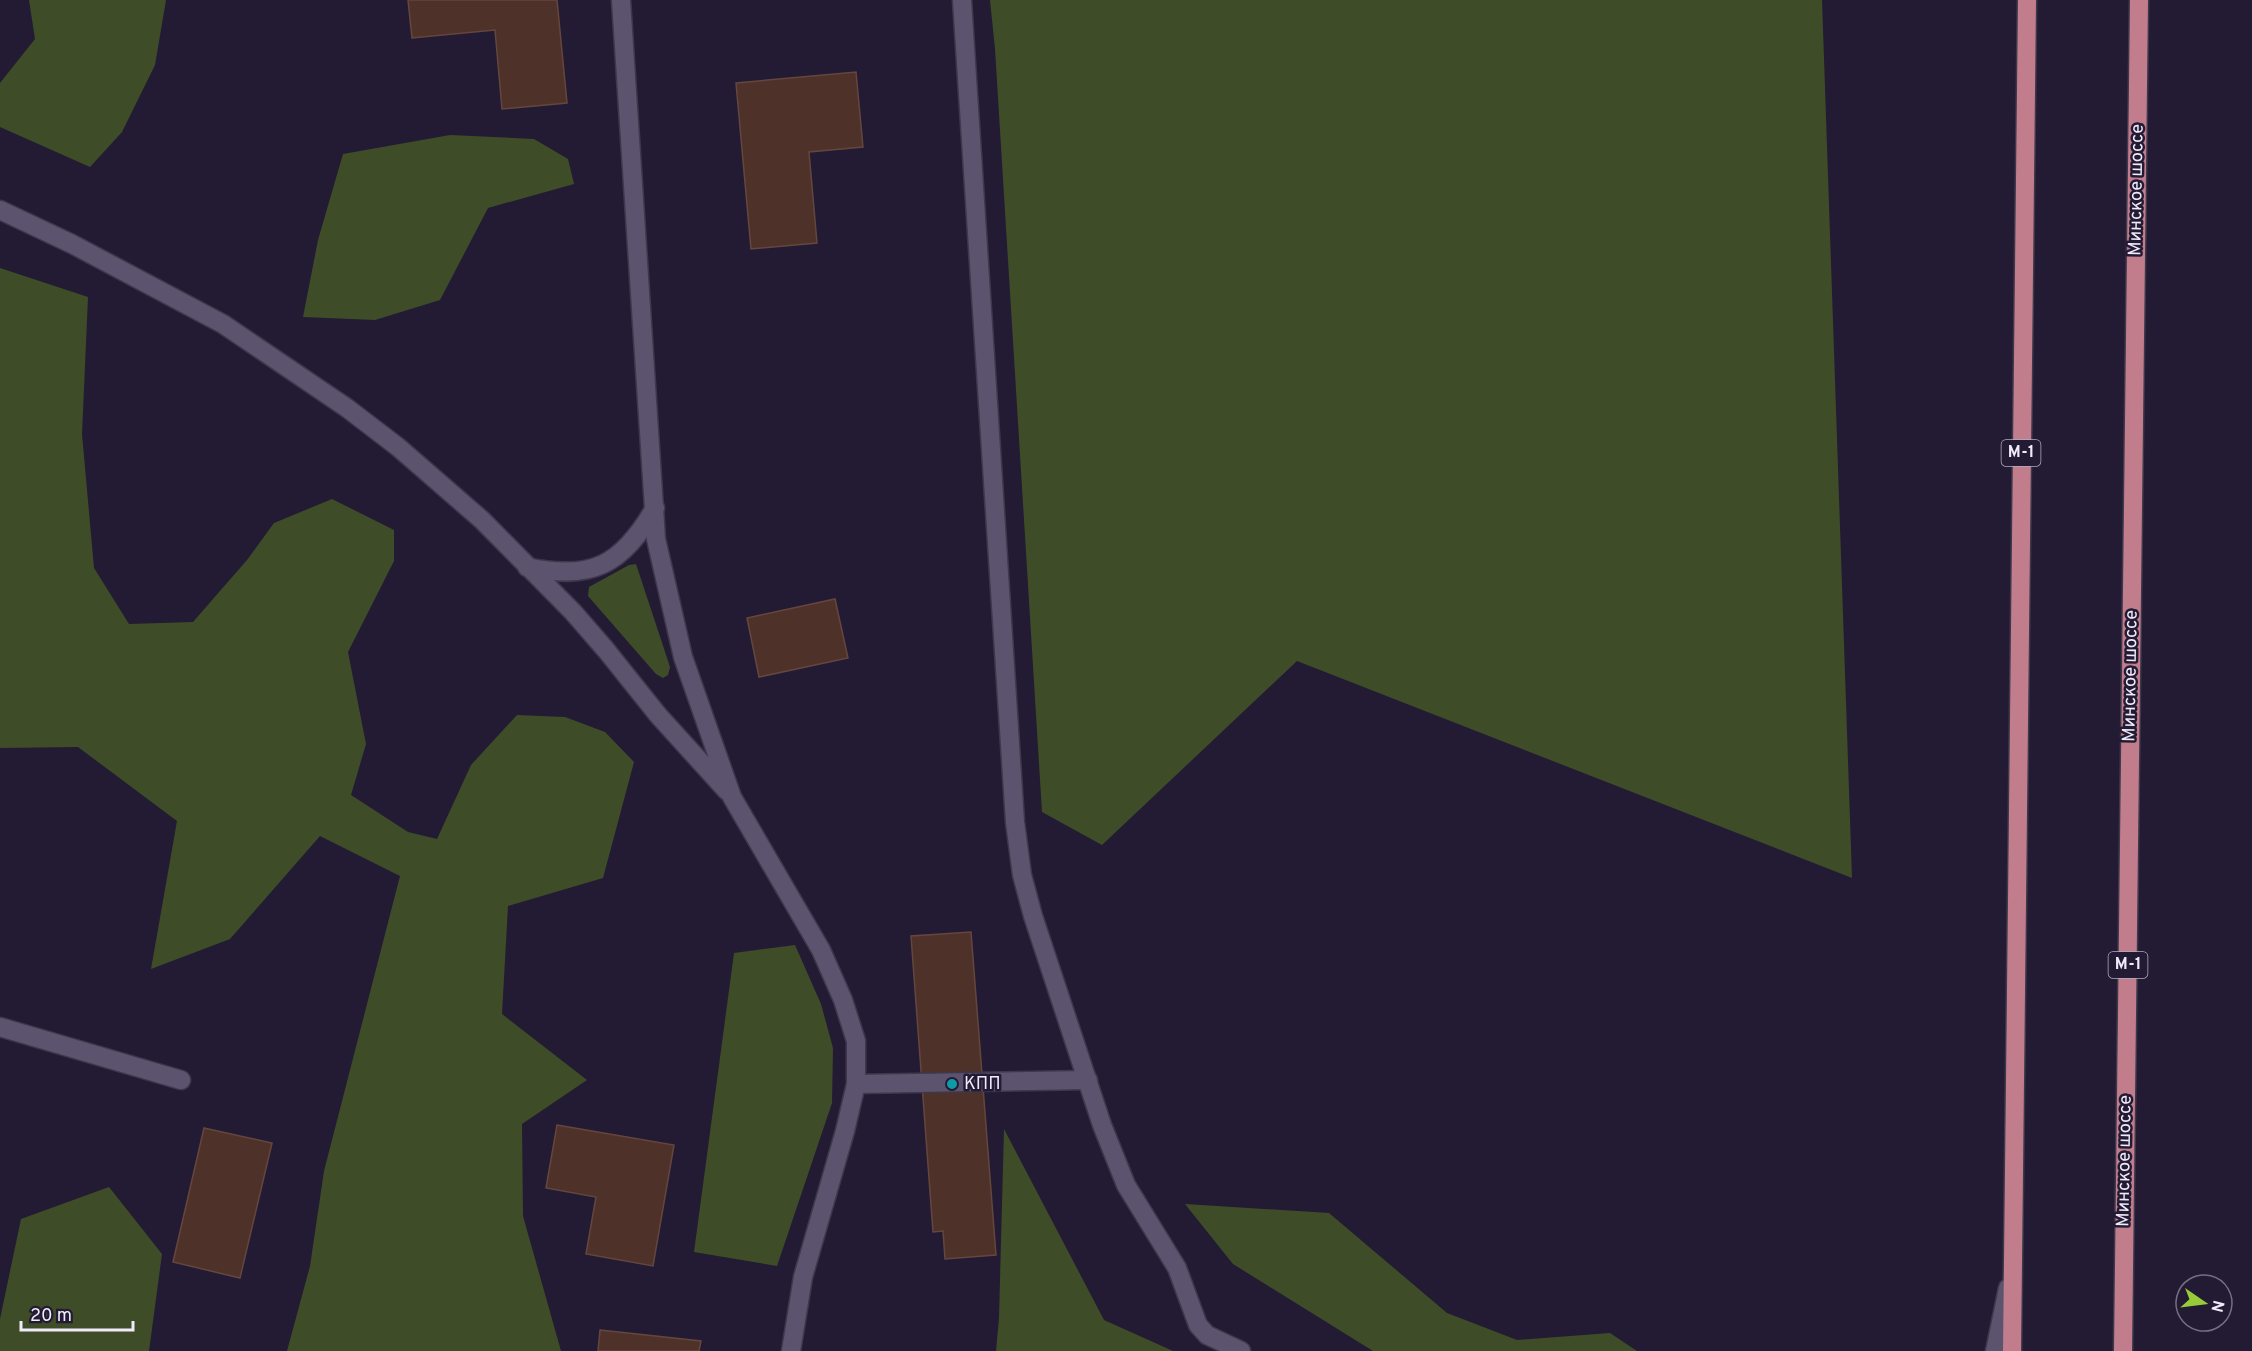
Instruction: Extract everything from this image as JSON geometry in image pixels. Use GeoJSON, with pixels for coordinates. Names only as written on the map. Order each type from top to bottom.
{"type":"FeatureCollection","features":[{"type":"Feature","properties":{"kind":"highway","name":"М-1"},"geometry":{"type":"LineString","coordinates":[[2012,1351],[2027,0]]}},
{"type":"Feature","properties":{"kind":"highway","name":"Минское шоссе"},"geometry":{"type":"LineString","coordinates":[[2123,1351],[2139,0]]}},
{"type":"Feature","properties":{"kind":"street"},"geometry":{"type":"LineString","coordinates":[[621,0],[656,539],[663,574],[683,657],[732,797],[821,950],[843,1000],[856,1041],[856,1084],[845,1131],[803,1277],[791,1351]]}},
{"type":"Feature","properties":{"kind":"street"},"geometry":{"type":"LineString","coordinates":[[963,0],[1015,822],[1022,875],[1033,916],[1102,1125],[1126,1185],[1177,1268],[1198,1325],[1208,1335],[1240,1351]]}},
{"type":"Feature","properties":{"kind":"street"},"geometry":{"type":"LineString","coordinates":[[0,210],[72,244],[223,324],[347,408],[398,447],[482,520],[580,619],[658,715],[732,797]]}},
{"type":"Feature","properties":{"kind":"street"},"geometry":{"type":"LineString","coordinates":[[528,567],[569,572],[589,571],[605,564],[636,538],[655,508]]}},
{"type":"Feature","properties":{"kind":"street"},"geometry":{"type":"LineString","coordinates":[[0,1027],[181,1080]]}},
{"type":"Feature","properties":{"kind":"street"},"geometry":{"type":"LineString","coordinates":[[856,1084],[1088,1080]]}},
{"type":"Feature","properties":{"kind":"street"},"geometry":{"type":"LineString","coordinates":[[1995,1351],[2013,1263]]}},
{"type":"Feature","properties":{"kind":"green space"},"geometry":{"type":"Polygon","coordinates":[[[29,0],[166,0],[155,65],[122,132],[90,167],[0,127],[0,83],[35,39],[29,0]]]}},
{"type":"Feature","properties":{"kind":"green space"},"geometry":{"type":"Polygon","coordinates":[[[990,0],[1822,0],[1852,878],[1297,661],[1102,845],[1042,812],[995,49],[990,0]]]}},
{"type":"Feature","properties":{"kind":"green space"},"geometry":{"type":"Polygon","coordinates":[[[450,135],[534,139],[568,159],[574,184],[488,208],[440,300],[375,320],[303,317],[318,240],[343,154],[450,135]]]}},
{"type":"Feature","properties":{"kind":"green space"},"geometry":{"type":"Polygon","coordinates":[[[0,268],[88,297],[82,434],[94,568],[129,624],[193,622],[247,560],[274,523],[332,499],[394,530],[394,561],[348,652],[366,744],[351,795],[408,832],[437,839],[471,765],[517,715],[565,717],[605,732],[634,762],[603,878],[508,906],[502,1014],[587,1080],[522,1124],[523,1216],[561,1351],[287,1351],[310,1266],[324,1171],[400,876],[320,836],[230,939],[151,969],[177,821],[78,747],[0,748],[0,268]]]}},
{"type":"Feature","properties":{"kind":"green space"},"geometry":{"type":"Polygon","coordinates":[[[636,564],[670,667],[668,675],[663,678],[656,674],[588,596],[589,587],[629,565],[636,564]]]}},
{"type":"Feature","properties":{"kind":"green space"},"geometry":{"type":"Polygon","coordinates":[[[795,945],[821,1004],[833,1048],[832,1103],[777,1266],[694,1252],[734,953],[795,945]]]}},
{"type":"Feature","properties":{"kind":"green space"},"geometry":{"type":"Polygon","coordinates":[[[1004,1129],[1104,1320],[1173,1351],[996,1351],[999,1318],[1004,1129]]]}},
{"type":"Feature","properties":{"kind":"green space"},"geometry":{"type":"Polygon","coordinates":[[[109,1187],[162,1254],[149,1351],[0,1351],[0,1319],[21,1219],[109,1187]]]}},
{"type":"Feature","properties":{"kind":"green space"},"geometry":{"type":"Polygon","coordinates":[[[1185,1204],[1329,1213],[1447,1313],[1517,1340],[1610,1333],[1637,1351],[1373,1351],[1233,1264],[1185,1204]]]}},
{"type":"Feature","properties":{"kind":"building"},"geometry":{"type":"Polygon","coordinates":[[[408,0],[557,0],[567,103],[502,109],[495,30],[412,38],[408,0]]]}},
{"type":"Feature","properties":{"kind":"building"},"geometry":{"type":"Polygon","coordinates":[[[856,72],[863,147],[809,152],[817,243],[751,249],[736,83],[856,72]]]}},
{"type":"Feature","properties":{"kind":"building"},"geometry":{"type":"Polygon","coordinates":[[[835,599],[848,658],[759,677],[747,618],[835,599]]]}},
{"type":"Feature","properties":{"kind":"building","name":"КПП"},"geometry":{"type":"Polygon","coordinates":[[[971,932],[996,1255],[945,1259],[943,1231],[933,1232],[911,936],[971,932]]]}},
{"type":"Feature","properties":{"kind":"building"},"geometry":{"type":"Polygon","coordinates":[[[557,1125],[674,1145],[653,1266],[586,1254],[596,1197],[546,1188],[557,1125]]]}},
{"type":"Feature","properties":{"kind":"building"},"geometry":{"type":"Polygon","coordinates":[[[204,1128],[272,1143],[240,1278],[173,1262],[204,1128]]]}},
{"type":"Feature","properties":{"kind":"building"},"geometry":{"type":"Polygon","coordinates":[[[600,1330],[701,1341],[699,1351],[598,1351],[600,1330]]]}},
{"type":"Feature","properties":{"kind":"place","name":"КПП"},"geometry":{"type":"Point","coordinates":[952,1084]}}]}
